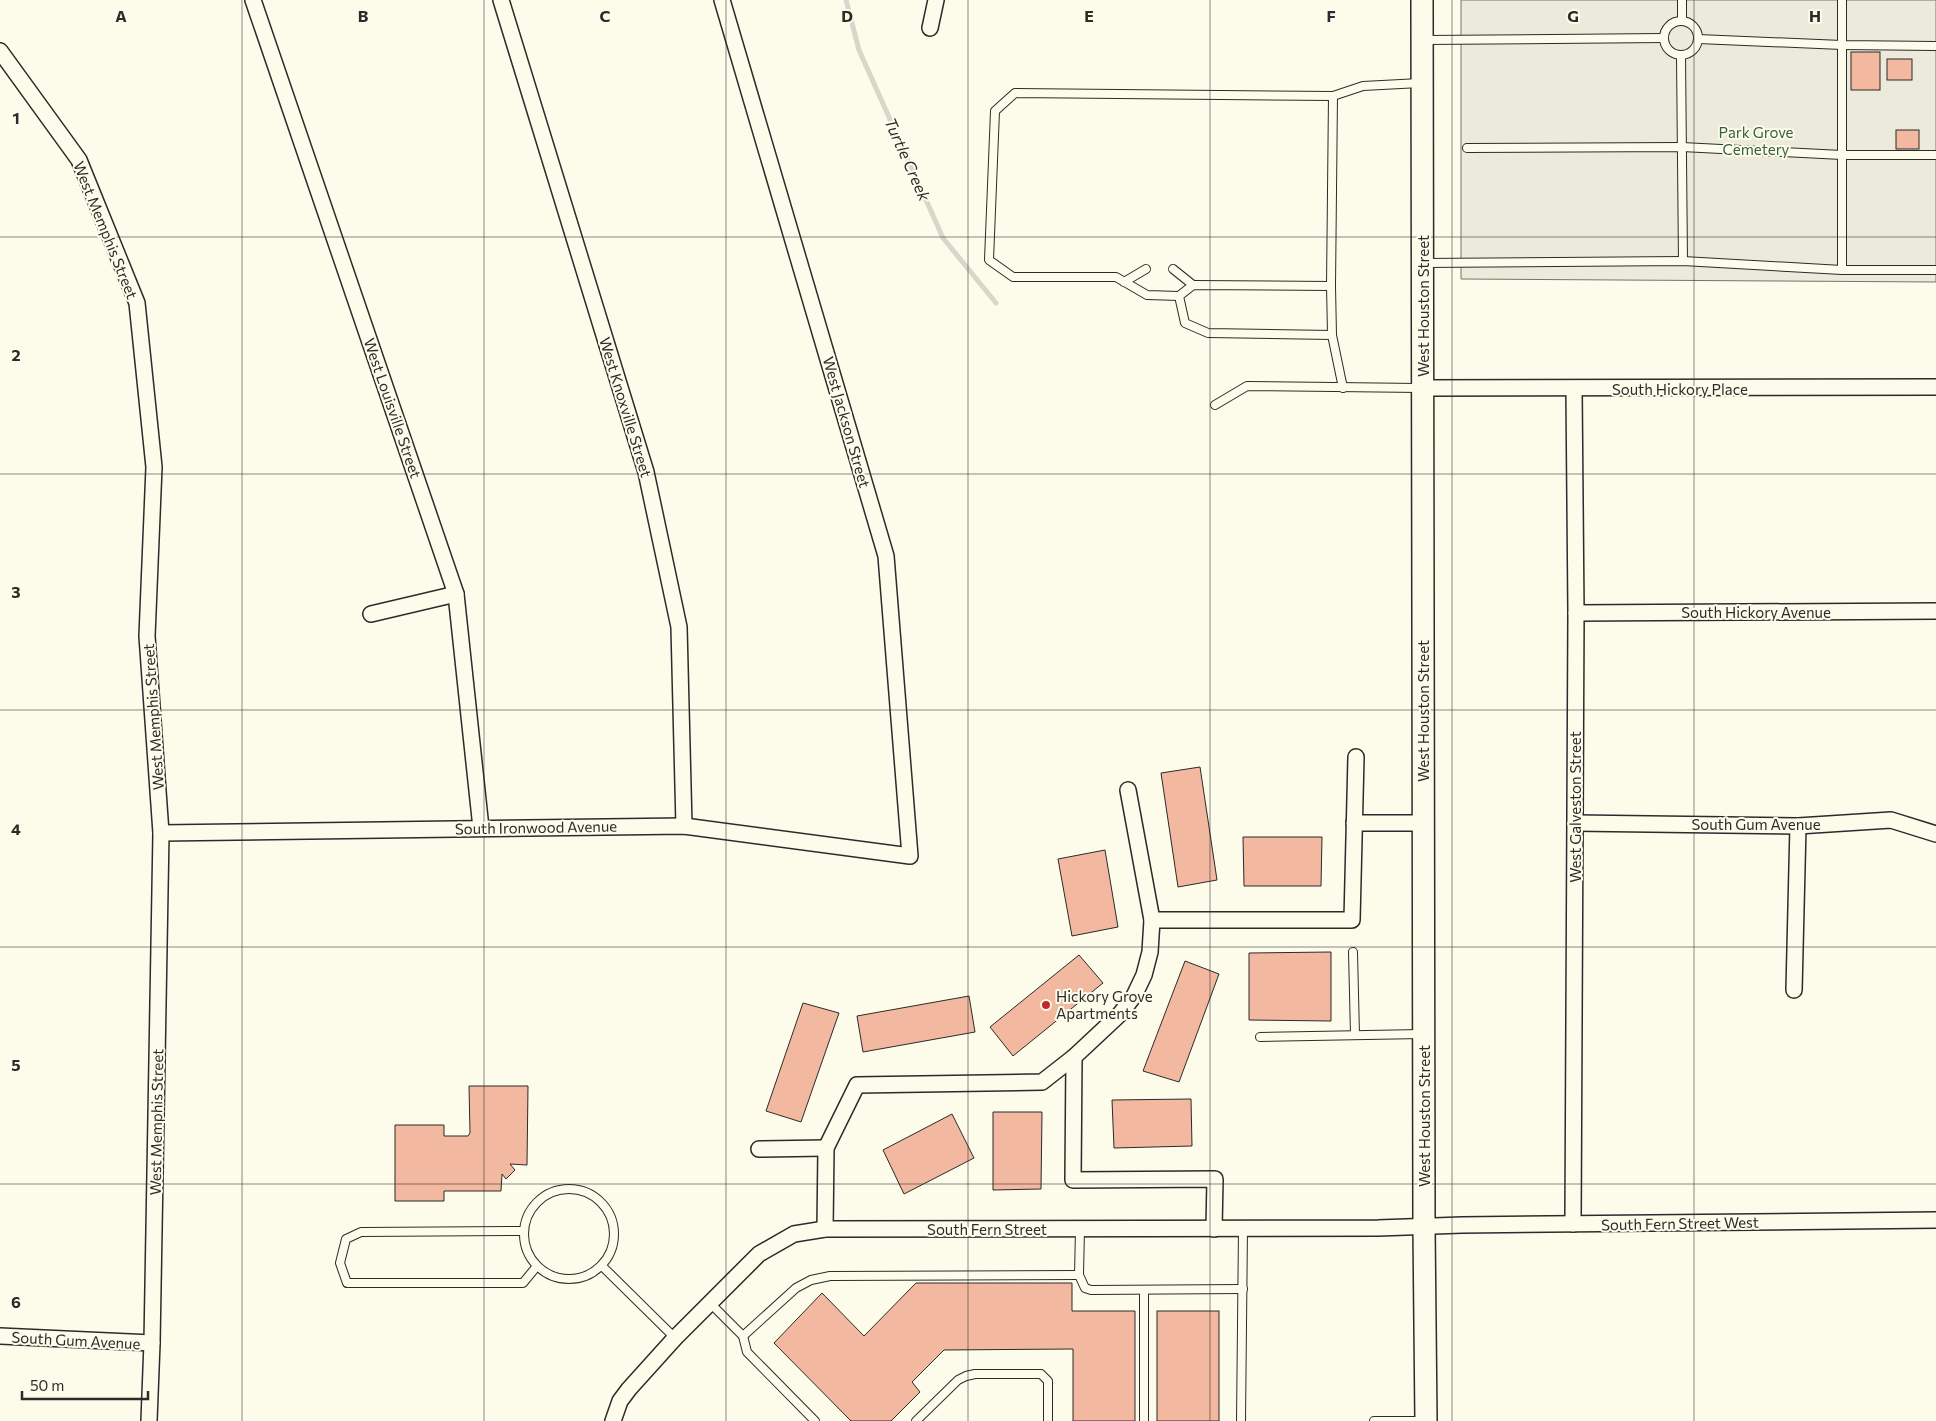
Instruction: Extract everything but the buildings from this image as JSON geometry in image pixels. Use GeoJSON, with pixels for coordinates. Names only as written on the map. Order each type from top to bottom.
{"type":"FeatureCollection","features":[{"type":"Feature","properties":{"kind":"main road","name":"West Houston Street"},"geometry":{"type":"LineString","coordinates":[[1422,0],[1426,1421]]}},
{"type":"Feature","properties":{"kind":"street","name":"West Louisville Street"},"geometry":{"type":"LineString","coordinates":[[254,0],[456,594],[481,828]]}},
{"type":"Feature","properties":{"kind":"street","name":"West Knoxville Street"},"geometry":{"type":"LineString","coordinates":[[501,0],[646,472],[679,627],[684,826]]}},
{"type":"Feature","properties":{"kind":"street","name":"West Jackson Street"},"geometry":{"type":"LineString","coordinates":[[722,0],[886,556],[910,856]]}},
{"type":"Feature","properties":{"kind":"street"},"geometry":{"type":"LineString","coordinates":[[930,28],[936,0]]}},
{"type":"Feature","properties":{"kind":"street","name":"West Memphis Street"},"geometry":{"type":"LineString","coordinates":[[0,52],[80,160],[137,303],[154,467],[147,636],[161,832],[149,1421]]}},
{"type":"Feature","properties":{"kind":"street","name":"South Hickory Place"},"geometry":{"type":"LineString","coordinates":[[1424,388],[1936,387]]}},
{"type":"Feature","properties":{"kind":"street","name":"West Galveston Street"},"geometry":{"type":"LineString","coordinates":[[1573,1224],[1576,613],[1574,389]]}},
{"type":"Feature","properties":{"kind":"street"},"geometry":{"type":"LineString","coordinates":[[371,614],[456,594]]}},
{"type":"Feature","properties":{"kind":"street","name":"South Hickory Avenue"},"geometry":{"type":"LineString","coordinates":[[1576,613],[1936,611]]}},
{"type":"Feature","properties":{"kind":"street"},"geometry":{"type":"LineString","coordinates":[[1152,920],[1352,920],[1356,758]]}},
{"type":"Feature","properties":{"kind":"street"},"geometry":{"type":"LineString","coordinates":[[825,1229],[826,1148],[858,1085],[1042,1082],[1074,1057],[1120,1014],[1134,996],[1144,975],[1150,952],[1152,920],[1128,790]]}},
{"type":"Feature","properties":{"kind":"street","name":"South Gum Avenue"},"geometry":{"type":"LineString","coordinates":[[1575,823],[1798,826],[1890,820],[1936,834]]}},
{"type":"Feature","properties":{"kind":"street"},"geometry":{"type":"LineString","coordinates":[[1354,823],[1423,822]]}},
{"type":"Feature","properties":{"kind":"street","name":"South Ironwood Avenue"},"geometry":{"type":"LineString","coordinates":[[161,832],[684,826],[910,856]]}},
{"type":"Feature","properties":{"kind":"street"},"geometry":{"type":"LineString","coordinates":[[1794,990],[1798,826]]}},
{"type":"Feature","properties":{"kind":"street"},"geometry":{"type":"LineString","coordinates":[[1074,1057],[1073,1180],[1215,1179],[1214,1229]]}},
{"type":"Feature","properties":{"kind":"street"},"geometry":{"type":"LineString","coordinates":[[759,1149],[826,1148]]}},
{"type":"Feature","properties":{"kind":"street","name":"South Fern Street West"},"geometry":{"type":"LineString","coordinates":[[1424,1227],[1936,1220]]}},
{"type":"Feature","properties":{"kind":"street","name":"South Fern Street"},"geometry":{"type":"LineString","coordinates":[[613,1421],[620,1401],[675,1338],[759,1254],[794,1234],[825,1229],[1424,1227]]}},
{"type":"Feature","properties":{"kind":"street","name":"South Gum Avenue"},"geometry":{"type":"LineString","coordinates":[[0,1336],[152,1343]]}},
{"type":"Feature","properties":{"kind":"lane"},"geometry":{"type":"LineString","coordinates":[[1682,0],[1682,21]]}},
{"type":"Feature","properties":{"kind":"lane"},"geometry":{"type":"LineString","coordinates":[[1842,0],[1842,270]]}},
{"type":"Feature","properties":{"kind":"lane"},"geometry":{"type":"LineString","coordinates":[[1682,21],[1694,26],[1698,39],[1696,48],[1692,52],[1681,56],[1670,52],[1664,38],[1668,27],[1673,23],[1682,21]]}},
{"type":"Feature","properties":{"kind":"lane"},"geometry":{"type":"LineString","coordinates":[[1422,40],[1664,38]]}},
{"type":"Feature","properties":{"kind":"lane"},"geometry":{"type":"LineString","coordinates":[[1698,39],[1842,45],[1936,46]]}},
{"type":"Feature","properties":{"kind":"lane"},"geometry":{"type":"LineString","coordinates":[[1681,56],[1683,261]]}},
{"type":"Feature","properties":{"kind":"lane"},"geometry":{"type":"LineString","coordinates":[[1194,285],[1179,296],[1147,295],[1116,277],[1013,277],[990,260],[995,111],[1015,93],[1332,96],[1363,86],[1422,83]]}},
{"type":"Feature","properties":{"kind":"lane"},"geometry":{"type":"LineString","coordinates":[[1332,96],[1332,335],[1343,388]]}},
{"type":"Feature","properties":{"kind":"lane"},"geometry":{"type":"LineString","coordinates":[[1467,148],[1682,148],[1842,155],[1936,155]]}},
{"type":"Feature","properties":{"kind":"lane"},"geometry":{"type":"LineString","coordinates":[[1423,263],[1683,261],[1842,270],[1936,270]]}},
{"type":"Feature","properties":{"kind":"lane"},"geometry":{"type":"LineString","coordinates":[[1124,282],[1146,269]]}},
{"type":"Feature","properties":{"kind":"lane"},"geometry":{"type":"LineString","coordinates":[[1173,270],[1194,285],[1331,286]]}},
{"type":"Feature","properties":{"kind":"lane"},"geometry":{"type":"LineString","coordinates":[[1179,296],[1184,323],[1208,333],[1332,335]]}},
{"type":"Feature","properties":{"kind":"lane"},"geometry":{"type":"LineString","coordinates":[[1214,405],[1247,386],[1424,388]]}},
{"type":"Feature","properties":{"kind":"lane"},"geometry":{"type":"LineString","coordinates":[[1353,952],[1355,1035]]}},
{"type":"Feature","properties":{"kind":"lane"},"geometry":{"type":"LineString","coordinates":[[1260,1037],[1424,1034]]}},
{"type":"Feature","properties":{"kind":"lane"},"geometry":{"type":"LineString","coordinates":[[566,1188],[581,1190],[601,1202],[613,1222],[614,1238],[610,1253],[602,1266],[590,1275],[577,1279],[562,1280],[548,1275],[536,1266],[528,1254],[524,1241],[524,1231],[529,1212],[538,1201],[551,1192],[566,1188]]}},
{"type":"Feature","properties":{"kind":"lane"},"geometry":{"type":"LineString","coordinates":[[1080,1229],[1079,1275],[1085,1288],[1092,1290],[1242,1289]]}},
{"type":"Feature","properties":{"kind":"lane"},"geometry":{"type":"LineString","coordinates":[[1241,1421],[1243,1229]]}},
{"type":"Feature","properties":{"kind":"lane"},"geometry":{"type":"LineString","coordinates":[[524,1231],[361,1232],[346,1239],[340,1263],[347,1282],[523,1284],[536,1266]]}},
{"type":"Feature","properties":{"kind":"lane"},"geometry":{"type":"LineString","coordinates":[[602,1266],[675,1338]]}},
{"type":"Feature","properties":{"kind":"lane"},"geometry":{"type":"LineString","coordinates":[[743,1336],[796,1288],[812,1280],[830,1276],[1079,1275]]}},
{"type":"Feature","properties":{"kind":"lane"},"geometry":{"type":"LineString","coordinates":[[1144,1290],[1144,1421]]}},
{"type":"Feature","properties":{"kind":"lane"},"geometry":{"type":"LineString","coordinates":[[710,1303],[743,1336],[747,1352],[815,1421]]}},
{"type":"Feature","properties":{"kind":"lane"},"geometry":{"type":"LineString","coordinates":[[916,1421],[958,1380],[975,1374],[1041,1374],[1048,1381],[1048,1421]]}},
{"type":"Feature","properties":{"kind":"lane"},"geometry":{"type":"LineString","coordinates":[[1374,1421],[1426,1421]]}},
{"type":"Feature","properties":{"kind":"green space","name":"Park Grove Cemetery"},"geometry":{"type":"Polygon","coordinates":[[[1461,0],[1936,0],[1936,282],[1461,279],[1461,0]]]}},
{"type":"Feature","properties":{"kind":"waterway","name":"Turtle Creek"},"geometry":{"type":"LineString","coordinates":[[846,0],[859,50],[943,238],[996,303]]}},
{"type":"Feature","properties":{"kind":"place","name":"Hickory Grove Apartments"},"geometry":{"type":"Point","coordinates":[1046,1005]}}]}
